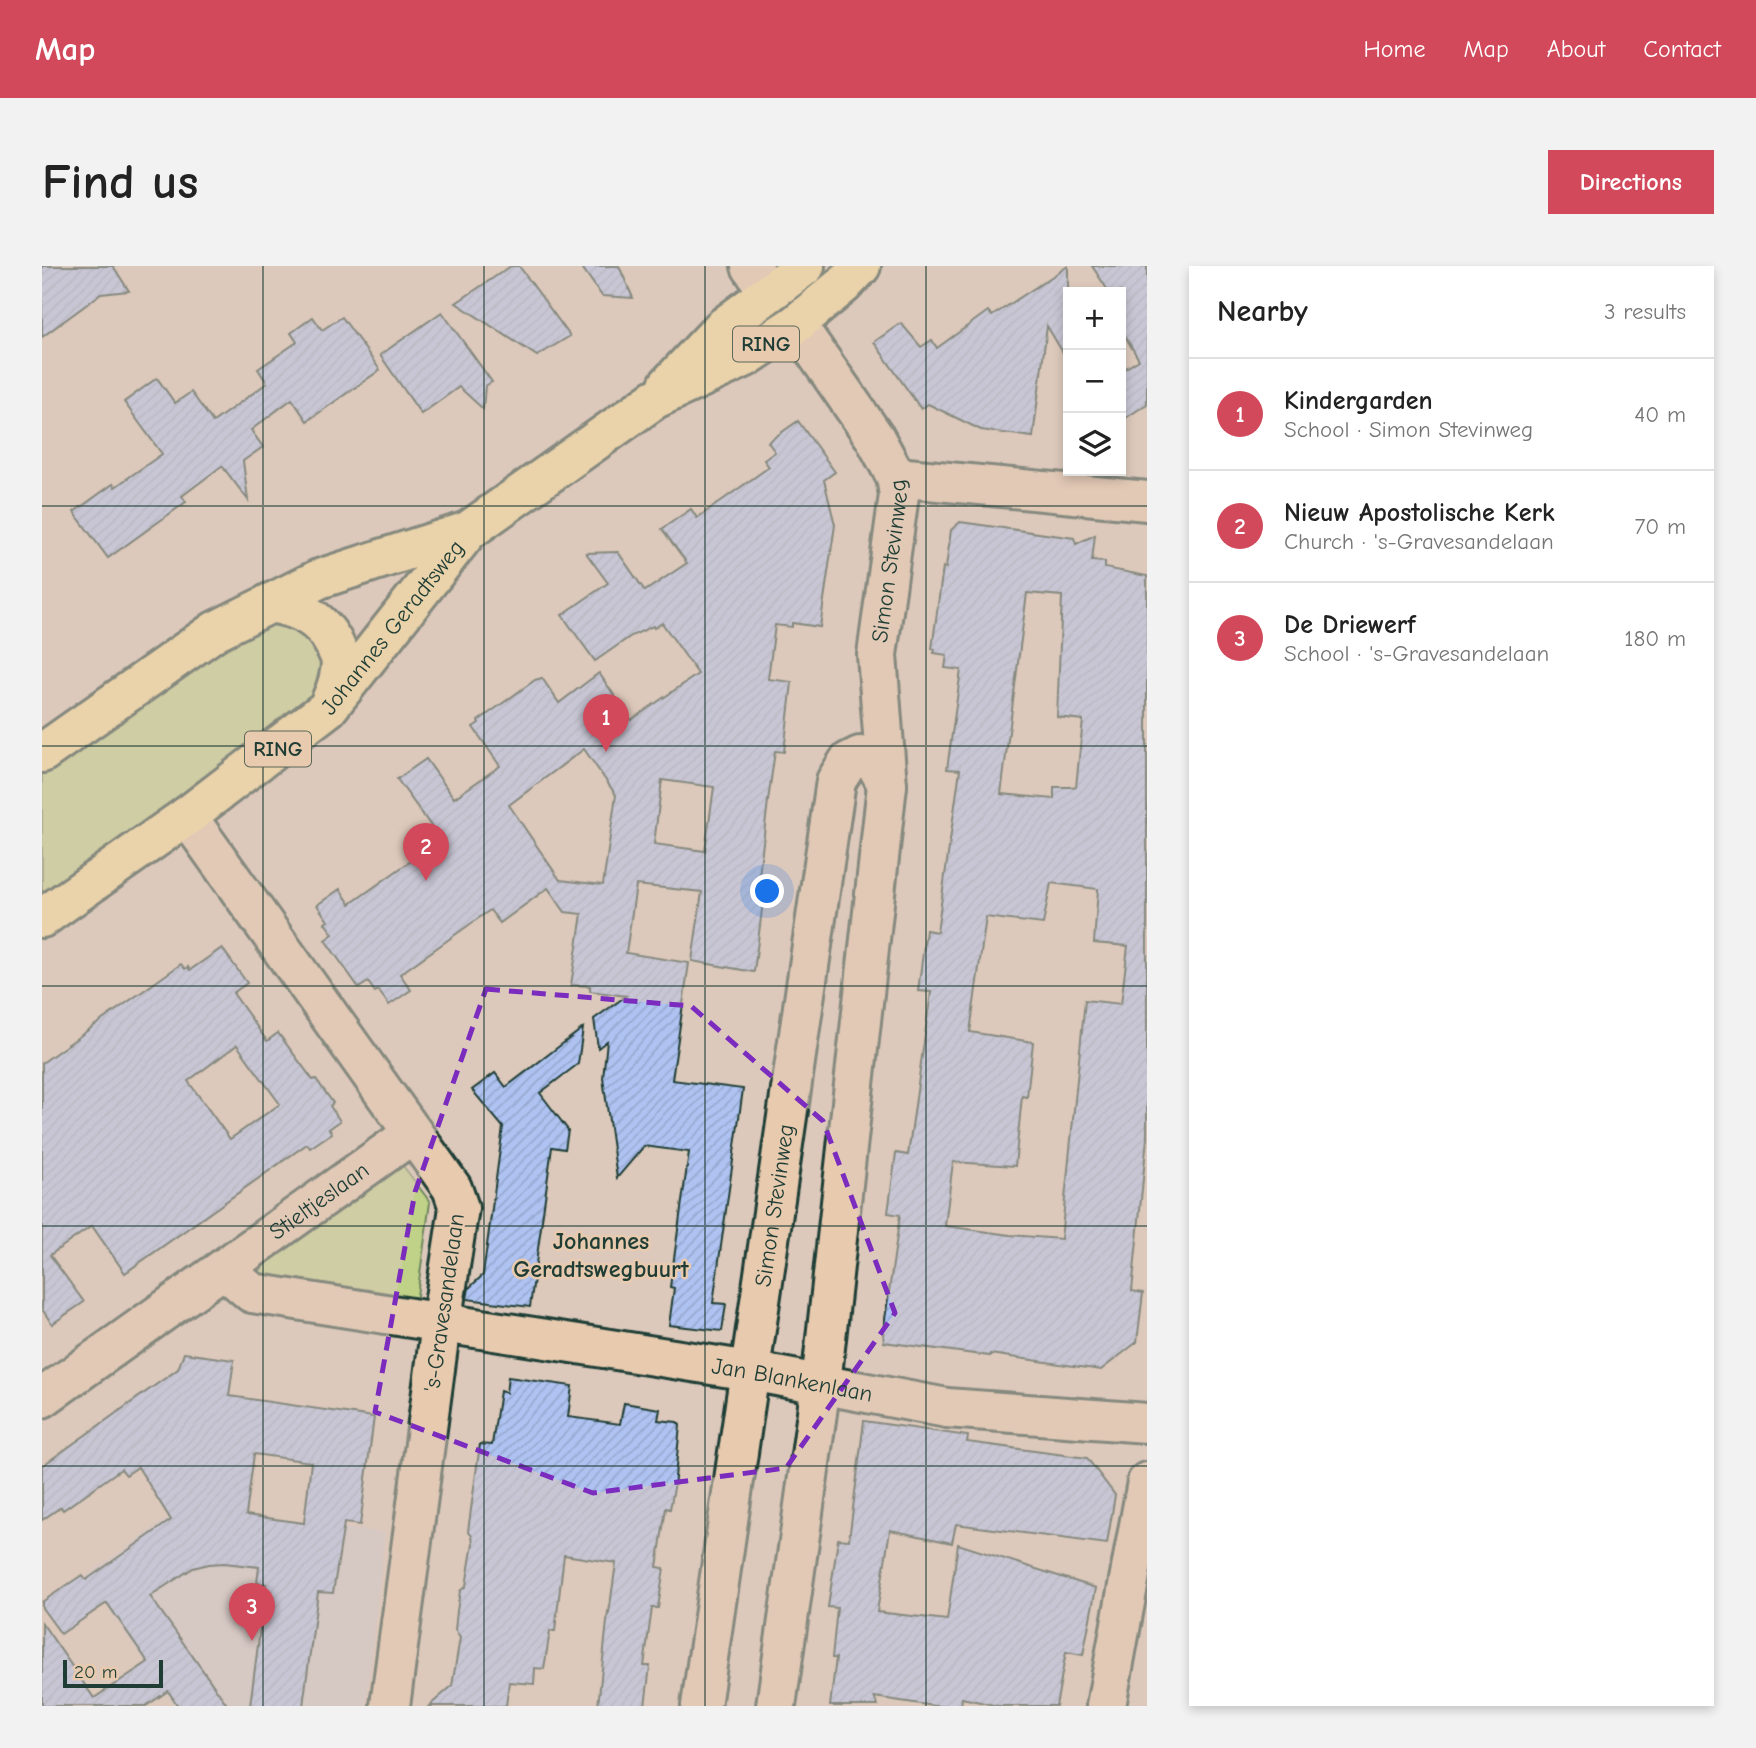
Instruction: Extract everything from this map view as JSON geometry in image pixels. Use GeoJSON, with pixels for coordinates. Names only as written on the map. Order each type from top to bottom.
{"type":"FeatureCollection","features":[{"type":"Feature","properties":{"kind":"main road","name":"Johannes Geradtsweg"},"geometry":{"type":"LineString","coordinates":[[655,399],[722,328],[759,279],[805,266]]}},
{"type":"Feature","properties":{"kind":"main road","name":"Johannes Geradtsweg"},"geometry":{"type":"LineString","coordinates":[[42,918],[187,816],[328,709],[468,531],[655,399],[746,357],[796,324],[843,285],[861,266]]}},
{"type":"Feature","properties":{"kind":"main road","name":"Johannes Geradtsweg"},"geometry":{"type":"LineString","coordinates":[[42,753],[215,631],[319,579],[468,531]]}},
{"type":"Feature","properties":{"kind":"main road"},"geometry":{"type":"LineString","coordinates":[[270,603],[291,607],[310,615],[330,635],[341,659],[339,682],[328,709]]}},
{"type":"Feature","properties":{"kind":"street","name":"Simon Stevinweg"},"geometry":{"type":"LineString","coordinates":[[776,1706],[821,1384],[887,785],[877,655],[899,495],[896,477],[875,438],[796,324]]}},
{"type":"Feature","properties":{"kind":"street"},"geometry":{"type":"LineString","coordinates":[[896,477],[1147,501]]}},
{"type":"Feature","properties":{"kind":"street","name":"Simon Stevinweg"},"geometry":{"type":"LineString","coordinates":[[701,1706],[836,781],[848,762],[860,756],[871,760],[878,767],[887,785]]}},
{"type":"Feature","properties":{"kind":"street","name":"'s-Gravesandelaan"},"geometry":{"type":"LineString","coordinates":[[187,816],[452,1188],[459,1208],[390,1706]]}},
{"type":"Feature","properties":{"kind":"street","name":"Stieltjeslaan"},"geometry":{"type":"LineString","coordinates":[[42,1398],[412,1134]]}},
{"type":"Feature","properties":{"kind":"street"},"geometry":{"type":"LineString","coordinates":[[224,1269],[252,1293],[441,1324]]}},
{"type":"Feature","properties":{"kind":"street","name":"Jan Blankenlaan"},"geometry":{"type":"LineString","coordinates":[[441,1324],[750,1371],[947,1408],[1147,1423]]}},
{"type":"Feature","properties":{"kind":"street"},"geometry":{"type":"LineString","coordinates":[[1107,1706],[1132,1664],[1147,1482]]}},
{"type":"Feature","properties":{"kind":"highlighted area"},"geometry":{"type":"Polygon","coordinates":[[[486,989],[691,1006],[823,1121],[895,1313],[786,1468],[593,1493],[375,1412],[415,1192],[486,989]]]}},
{"type":"Feature","properties":{"kind":"shaded area"},"geometry":{"type":"Polygon","coordinates":[[[184,1506],[385,1533],[366,1706],[175,1706],[86,1576],[184,1506]]]}},
{"type":"Feature","properties":{"kind":"green space"},"geometry":{"type":"Polygon","coordinates":[[[267,620],[302,627],[325,662],[324,681],[302,718],[42,900],[42,772],[242,629],[267,620]]]}},
{"type":"Feature","properties":{"kind":"green space"},"geometry":{"type":"Polygon","coordinates":[[[401,1163],[430,1202],[415,1310],[263,1285],[259,1273],[269,1258],[401,1163]]]}},
{"type":"Feature","properties":{"kind":"building"},"geometry":{"type":"Polygon","coordinates":[[[42,266],[113,266],[129,291],[101,294],[42,337],[42,266]]]}},
{"type":"Feature","properties":{"kind":"building"},"geometry":{"type":"Polygon","coordinates":[[[511,266],[519,266],[570,336],[537,356],[456,303],[511,266]]]}},
{"type":"Feature","properties":{"kind":"building"},"geometry":{"type":"Polygon","coordinates":[[[581,266],[619,266],[633,298],[602,296],[581,266]]]}},
{"type":"Feature","properties":{"kind":"building"},"geometry":{"type":"Polygon","coordinates":[[[1068,266],[1068,287],[1063,287],[1063,353],[1047,326],[1033,437],[981,430],[928,404],[921,409],[874,342],[901,323],[921,347],[932,340],[937,348],[988,311],[992,316],[1068,266]]]}},
{"type":"Feature","properties":{"kind":"building"},"geometry":{"type":"Polygon","coordinates":[[[1092,266],[1147,266],[1147,404],[1126,418],[1126,368],[1139,360],[1126,338],[1126,287],[1106,287],[1092,266]]]}},
{"type":"Feature","properties":{"kind":"building"},"geometry":{"type":"Polygon","coordinates":[[[442,312],[492,382],[485,386],[483,409],[459,387],[421,414],[380,355],[442,312]]]}},
{"type":"Feature","properties":{"kind":"building"},"geometry":{"type":"Polygon","coordinates":[[[313,317],[322,330],[342,317],[380,370],[307,421],[292,399],[251,430],[263,447],[243,461],[248,500],[222,466],[182,496],[186,502],[108,558],[74,512],[162,454],[124,402],[157,378],[175,403],[191,392],[213,422],[267,383],[258,369],[297,342],[291,333],[313,317]]]}},
{"type":"Feature","properties":{"kind":"building"},"geometry":{"type":"Polygon","coordinates":[[[798,421],[835,472],[824,480],[835,525],[820,627],[792,623],[792,627],[775,625],[768,679],[792,682],[784,752],[775,751],[768,801],[756,901],[763,902],[754,972],[692,961],[702,892],[636,885],[626,953],[689,963],[672,1080],[743,1089],[713,1303],[726,1304],[722,1331],[669,1325],[674,1288],[670,1287],[689,1152],[644,1146],[617,1178],[603,1078],[607,1041],[598,1048],[594,1019],[626,996],[590,991],[590,986],[571,985],[582,914],[565,912],[548,888],[500,923],[490,910],[400,974],[411,990],[389,1005],[368,982],[359,988],[325,940],[333,934],[317,905],[340,889],[350,904],[436,843],[432,837],[436,833],[397,779],[426,759],[454,798],[500,766],[473,727],[535,680],[542,678],[559,703],[599,673],[631,720],[698,674],[662,623],[631,636],[595,661],[562,615],[608,583],[586,553],[618,552],[645,591],[687,563],[662,529],[691,509],[697,518],[769,467],[764,460],[775,452],[768,442],[798,421]],[[584,749],[509,805],[560,880],[603,885],[616,795],[584,749]],[[662,780],[654,844],[705,851],[714,787],[662,780]]]}},
{"type":"Feature","properties":{"kind":"building"},"geometry":{"type":"Polygon","coordinates":[[[960,522],[1074,538],[1076,544],[1095,535],[1092,561],[1105,562],[1105,568],[1147,576],[1147,1138],[1132,1291],[1143,1293],[1137,1342],[1101,1370],[884,1342],[883,1333],[900,1215],[888,1213],[896,1153],[908,1155],[931,992],[918,991],[926,930],[937,932],[960,770],[947,769],[961,670],[945,668],[947,655],[934,653],[935,649],[932,649],[951,530],[960,522]],[[1027,593],[1001,794],[1054,799],[1054,787],[1076,787],[1083,720],[1057,717],[1062,596],[1027,593]],[[1051,883],[1043,924],[986,917],[970,1032],[1033,1042],[1027,1097],[1022,1096],[1015,1166],[953,1162],[945,1226],[1061,1239],[1085,1000],[1121,1004],[1128,946],[1094,943],[1098,889],[1051,883]]]}},
{"type":"Feature","properties":{"kind":"building"},"geometry":{"type":"Polygon","coordinates":[[[222,948],[247,983],[233,993],[267,1041],[278,1033],[333,1103],[330,1106],[340,1121],[329,1129],[332,1133],[310,1148],[307,1144],[125,1273],[92,1226],[50,1255],[84,1302],[52,1324],[42,1309],[42,1063],[181,964],[190,970],[222,948]],[[237,1045],[188,1081],[230,1139],[280,1104],[237,1045]]]}},
{"type":"Feature","properties":{"kind":"building"},"geometry":{"type":"Polygon","coordinates":[[[583,1028],[578,1064],[540,1093],[568,1130],[565,1149],[552,1147],[530,1307],[467,1299],[469,1288],[483,1275],[503,1127],[472,1090],[495,1073],[506,1087],[583,1028]]]}},
{"type":"Feature","properties":{"kind":"building"},"geometry":{"type":"Polygon","coordinates":[[[184,1353],[234,1360],[229,1396],[374,1417],[360,1525],[344,1523],[333,1593],[318,1592],[303,1706],[250,1706],[266,1584],[257,1583],[259,1567],[224,1563],[193,1568],[150,1596],[228,1706],[178,1706],[168,1691],[146,1706],[42,1706],[42,1623],[94,1698],[148,1662],[107,1603],[61,1634],[42,1608],[42,1602],[82,1575],[86,1580],[171,1520],[138,1467],[126,1475],[121,1469],[63,1510],[61,1507],[42,1520],[42,1466],[178,1369],[184,1353]],[[254,1454],[246,1515],[304,1523],[311,1462],[254,1454]]]}},
{"type":"Feature","properties":{"kind":"building"},"geometry":{"type":"Polygon","coordinates":[[[508,1377],[572,1386],[568,1417],[620,1424],[624,1403],[660,1409],[658,1420],[677,1422],[680,1425],[674,1488],[670,1509],[666,1508],[657,1567],[664,1568],[658,1608],[652,1608],[644,1666],[650,1666],[645,1706],[598,1706],[616,1563],[564,1555],[555,1631],[550,1631],[544,1669],[535,1668],[534,1684],[509,1682],[506,1706],[429,1706],[452,1686],[460,1638],[455,1630],[457,1611],[460,1591],[466,1586],[473,1543],[468,1531],[480,1444],[492,1445],[500,1391],[506,1393],[508,1377]]]}},
{"type":"Feature","properties":{"kind":"building"},"geometry":{"type":"Polygon","coordinates":[[[864,1421],[968,1436],[967,1442],[1087,1458],[1115,1495],[1107,1544],[956,1524],[952,1543],[890,1530],[877,1612],[947,1620],[958,1544],[1096,1588],[1083,1655],[1066,1652],[1056,1706],[998,1706],[962,1698],[961,1706],[934,1706],[874,1697],[878,1706],[830,1706],[836,1658],[832,1658],[837,1608],[828,1607],[838,1539],[849,1540],[864,1421]]]}},
{"type":"Feature","properties":{"kind":"place","name":"Kindergarden"},"geometry":{"type":"Point","coordinates":[606,752]}},
{"type":"Feature","properties":{"kind":"place","name":"Nieuw Apostolische Kerk"},"geometry":{"type":"Point","coordinates":[426,881]}},
{"type":"Feature","properties":{"kind":"place","name":"De Driewerf"},"geometry":{"type":"Point","coordinates":[252,1641]}},
{"type":"Feature","properties":{"kind":"district","name":"Johannes Geradtswegbuurt"},"geometry":{"type":"Point","coordinates":[601,1255]}}]}
